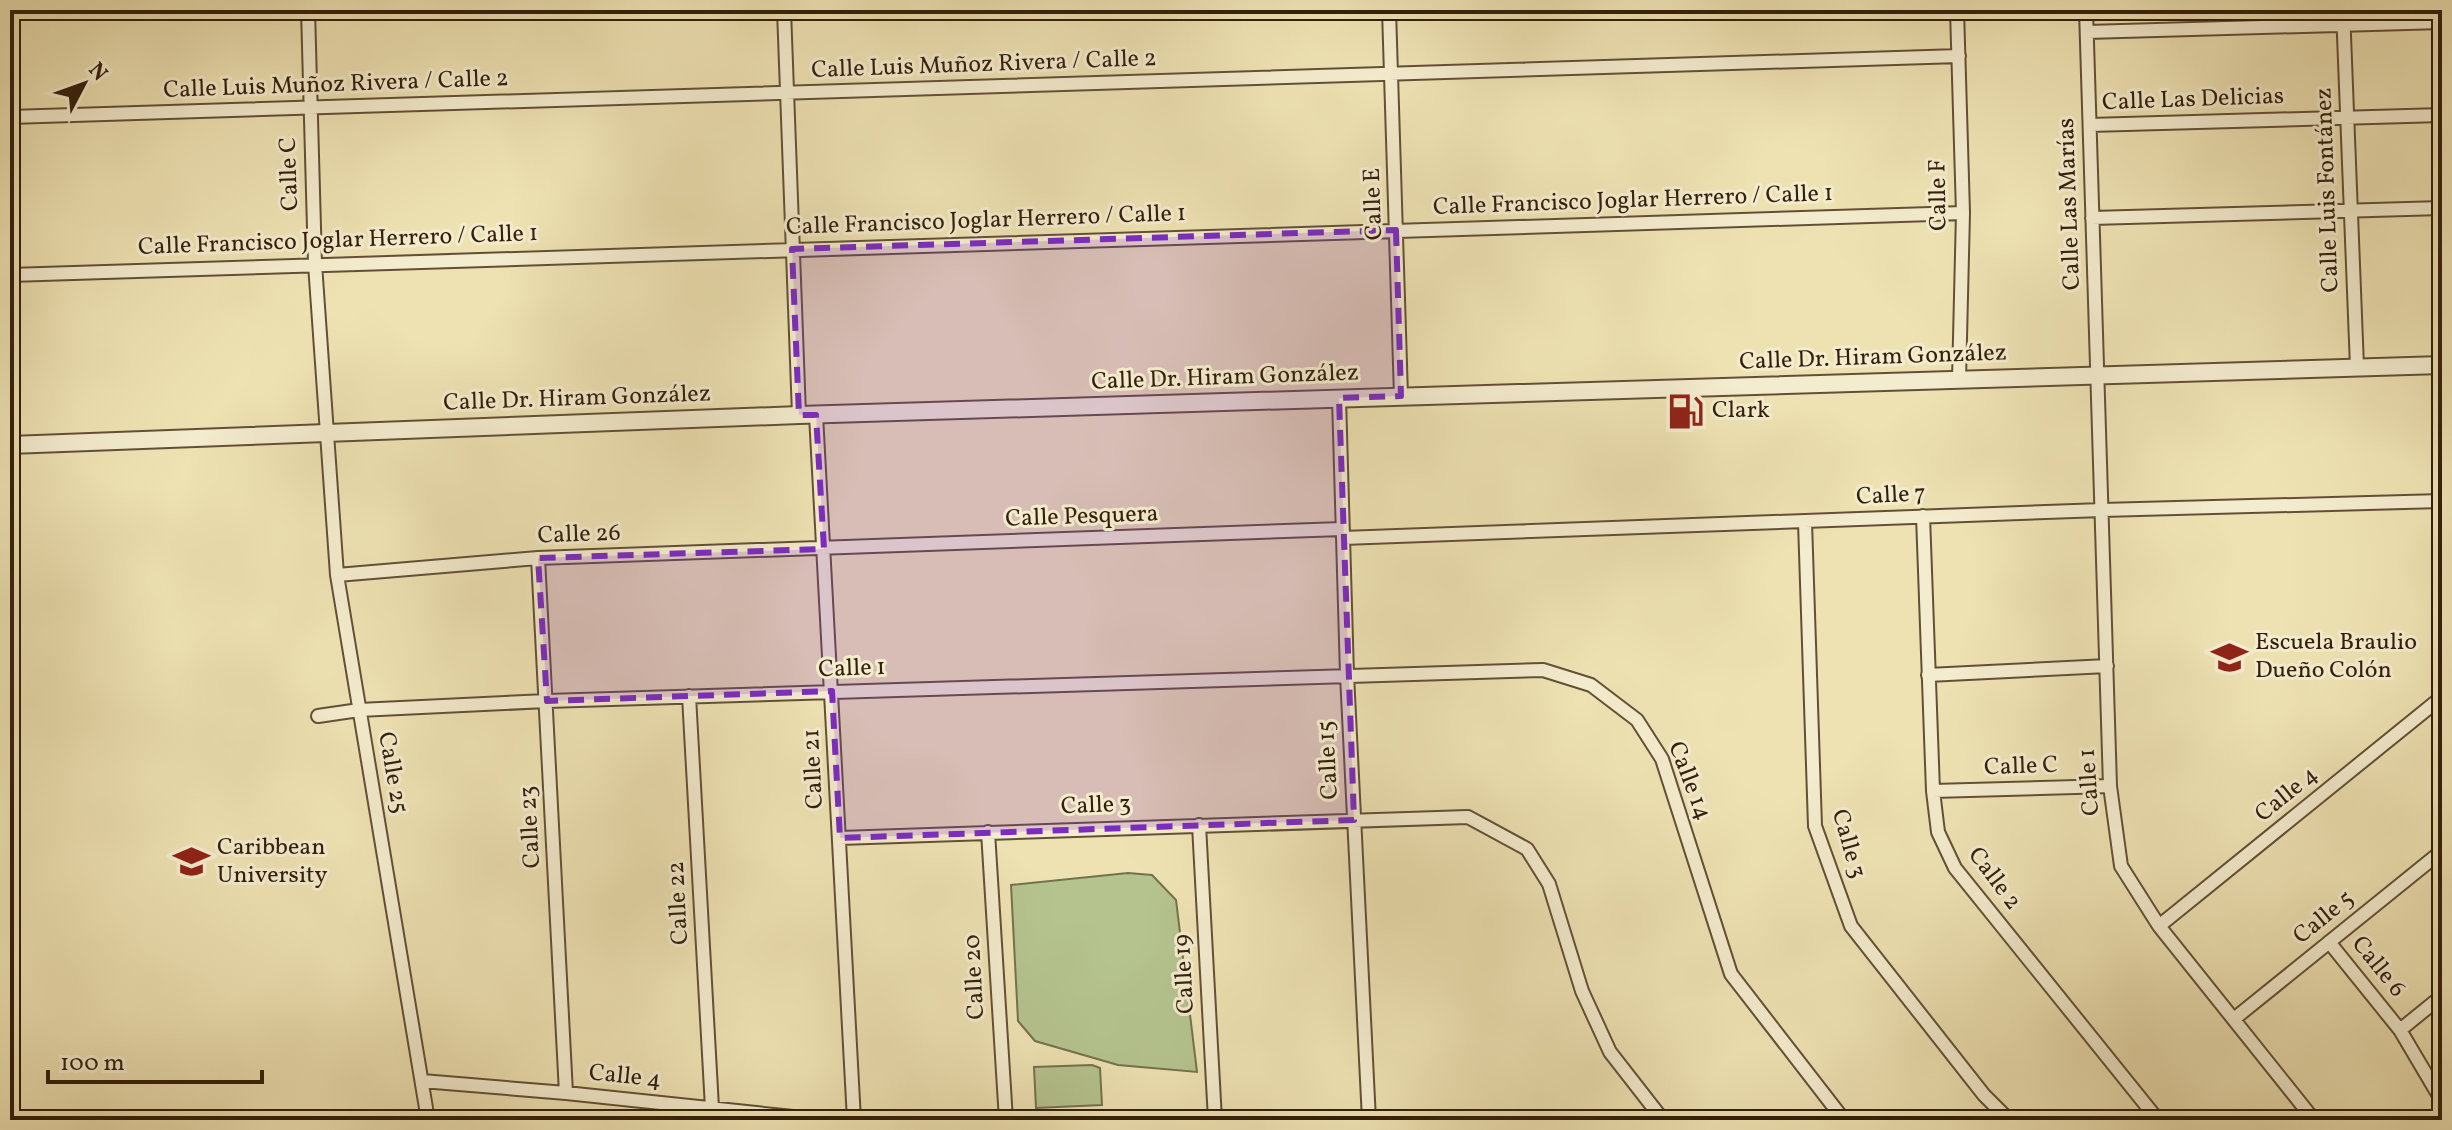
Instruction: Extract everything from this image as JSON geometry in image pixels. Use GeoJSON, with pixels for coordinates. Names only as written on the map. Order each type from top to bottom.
{"type":"FeatureCollection","features":[{"type":"Feature","properties":{"kind":"street","name":"Calle C"},"geometry":{"type":"LineString","coordinates":[[308,10],[315,264],[326,432]]}},
{"type":"Feature","properties":{"kind":"street"},"geometry":{"type":"LineString","coordinates":[[784,10],[799,415]]}},
{"type":"Feature","properties":{"kind":"street","name":"Calle E"},"geometry":{"type":"LineString","coordinates":[[1389,10],[1401,396]]}},
{"type":"Feature","properties":{"kind":"street","name":"Calle F"},"geometry":{"type":"LineString","coordinates":[[1957,10],[1963,213],[1959,380]]}},
{"type":"Feature","properties":{"kind":"street","name":"Calle Las Marías"},"geometry":{"type":"LineString","coordinates":[[2086,10],[2098,375]]}},
{"type":"Feature","properties":{"kind":"street","name":"Calle Luis Fontánez"},"geometry":{"type":"LineString","coordinates":[[2343,10],[2357,367]]}},
{"type":"Feature","properties":{"kind":"street"},"geometry":{"type":"LineString","coordinates":[[2087,32],[2442,22]]}},
{"type":"Feature","properties":{"kind":"street","name":"Calle Luis Muñoz Rivera / Calle 2"},"geometry":{"type":"LineString","coordinates":[[10,117],[1959,56]]}},
{"type":"Feature","properties":{"kind":"street","name":"Calle Las Delicias"},"geometry":{"type":"LineString","coordinates":[[2090,125],[2442,115]]}},
{"type":"Feature","properties":{"kind":"street"},"geometry":{"type":"LineString","coordinates":[[2092,218],[2442,208]]}},
{"type":"Feature","properties":{"kind":"street","name":"Calle Francisco Joglar Herrero / Calle 1"},"geometry":{"type":"LineString","coordinates":[[10,275],[1963,213]]}},
{"type":"Feature","properties":{"kind":"street","name":"Calle Dr. Hiram González"},"geometry":{"type":"LineString","coordinates":[[10,445],[799,415],[2442,365]]}},
{"type":"Feature","properties":{"kind":"street","name":"Calle 1"},"geometry":{"type":"LineString","coordinates":[[2098,375],[2110,786],[2121,866],[2159,926],[2314,1120]]}},
{"type":"Feature","properties":{"kind":"street","name":"Calle 15"},"geometry":{"type":"LineString","coordinates":[[1339,398],[1347,675],[1369,1120]]}},
{"type":"Feature","properties":{"kind":"street","name":"Calle 21"},"geometry":{"type":"LineString","coordinates":[[816,415],[854,1120]]}},
{"type":"Feature","properties":{"kind":"street","name":"Calle 25"},"geometry":{"type":"LineString","coordinates":[[326,432],[337,575],[428,1120]]}},
{"type":"Feature","properties":{"kind":"street","name":"Calle 7"},"geometry":{"type":"LineString","coordinates":[[1342,534],[2442,501]]}},
{"type":"Feature","properties":{"kind":"street","name":"Calle 2"},"geometry":{"type":"LineString","coordinates":[[1923,516],[1933,791],[1938,832],[1955,868],[2158,1120]]}},
{"type":"Feature","properties":{"kind":"street","name":"Calle 3"},"geometry":{"type":"LineString","coordinates":[[1805,522],[1815,826],[1851,926],[1984,1095],[2009,1120]]}},
{"type":"Feature","properties":{"kind":"street","name":"Calle Pesquera"},"geometry":{"type":"LineString","coordinates":[[824,549],[1342,534]]}},
{"type":"Feature","properties":{"kind":"street","name":"Calle 26"},"geometry":{"type":"LineString","coordinates":[[337,575],[538,558],[824,549]]}},
{"type":"Feature","properties":{"kind":"street","name":"Calle 23"},"geometry":{"type":"LineString","coordinates":[[538,558],[566,1093]]}},
{"type":"Feature","properties":{"kind":"street"},"geometry":{"type":"LineString","coordinates":[[1928,675],[2107,666]]}},
{"type":"Feature","properties":{"kind":"street","name":"Calle 14"},"geometry":{"type":"LineString","coordinates":[[1347,675],[1543,670],[1591,685],[1637,720],[1662,759],[1731,974],[1844,1120]]}},
{"type":"Feature","properties":{"kind":"street","name":"Calle 1"},"geometry":{"type":"LineString","coordinates":[[318,716],[359,710],[547,701],[1347,675]]}},
{"type":"Feature","properties":{"kind":"street","name":"Calle 22"},"geometry":{"type":"LineString","coordinates":[[689,696],[712,1108]]}},
{"type":"Feature","properties":{"kind":"street","name":"Calle 4"},"geometry":{"type":"LineString","coordinates":[[2159,926],[2441,701]]}},
{"type":"Feature","properties":{"kind":"street","name":"Calle C"},"geometry":{"type":"LineString","coordinates":[[1933,791],[2110,786]]}},
{"type":"Feature","properties":{"kind":"street"},"geometry":{"type":"LineString","coordinates":[[1354,820],[1468,817],[1527,849],[1549,884],[1582,991],[1610,1052],[1663,1120]]}},
{"type":"Feature","properties":{"kind":"street","name":"Calle 3"},"geometry":{"type":"LineString","coordinates":[[840,838],[1354,820]]}},
{"type":"Feature","properties":{"kind":"street","name":"Calle 19"},"geometry":{"type":"LineString","coordinates":[[1199,825],[1215,1120]]}},
{"type":"Feature","properties":{"kind":"street","name":"Calle 20"},"geometry":{"type":"LineString","coordinates":[[988,832],[1006,1120]]}},
{"type":"Feature","properties":{"kind":"street","name":"Calle 5"},"geometry":{"type":"LineString","coordinates":[[2234,1019],[2442,851]]}},
{"type":"Feature","properties":{"kind":"street","name":"Calle 6"},"geometry":{"type":"LineString","coordinates":[[2329,942],[2400,1030],[2442,1101]]}},
{"type":"Feature","properties":{"kind":"street"},"geometry":{"type":"LineString","coordinates":[[2400,1030],[2442,996]]}},
{"type":"Feature","properties":{"kind":"street","name":"Calle 4"},"geometry":{"type":"LineString","coordinates":[[422,1081],[822,1120]]}},
{"type":"Feature","properties":{"kind":"highlighted area"},"geometry":{"type":"Polygon","coordinates":[[[1396,230],[1401,396],[1339,398],[1354,820],[840,838],[832,691],[547,701],[538,558],[824,549],[816,415],[799,415],[792,249],[1396,230]]]}},
{"type":"Feature","properties":{"kind":"green space"},"geometry":{"type":"Polygon","coordinates":[[[1128,873],[1152,875],[1176,900],[1197,1072],[1118,1065],[1035,1041],[1018,1021],[1011,885],[1128,873]]]}},
{"type":"Feature","properties":{"kind":"green space"},"geometry":{"type":"Polygon","coordinates":[[[1092,1065],[1100,1068],[1102,1105],[1036,1108],[1034,1067],[1092,1065]]]}},
{"type":"Feature","properties":{"kind":"place","name":"Clark"},"geometry":{"type":"Point","coordinates":[1686,411]}},
{"type":"Feature","properties":{"kind":"place","name":"Escuela Braulio Dueño Colón"},"geometry":{"type":"Point","coordinates":[2229,657]}},
{"type":"Feature","properties":{"kind":"place","name":"Caribbean University"},"geometry":{"type":"Point","coordinates":[191,862]}}]}
